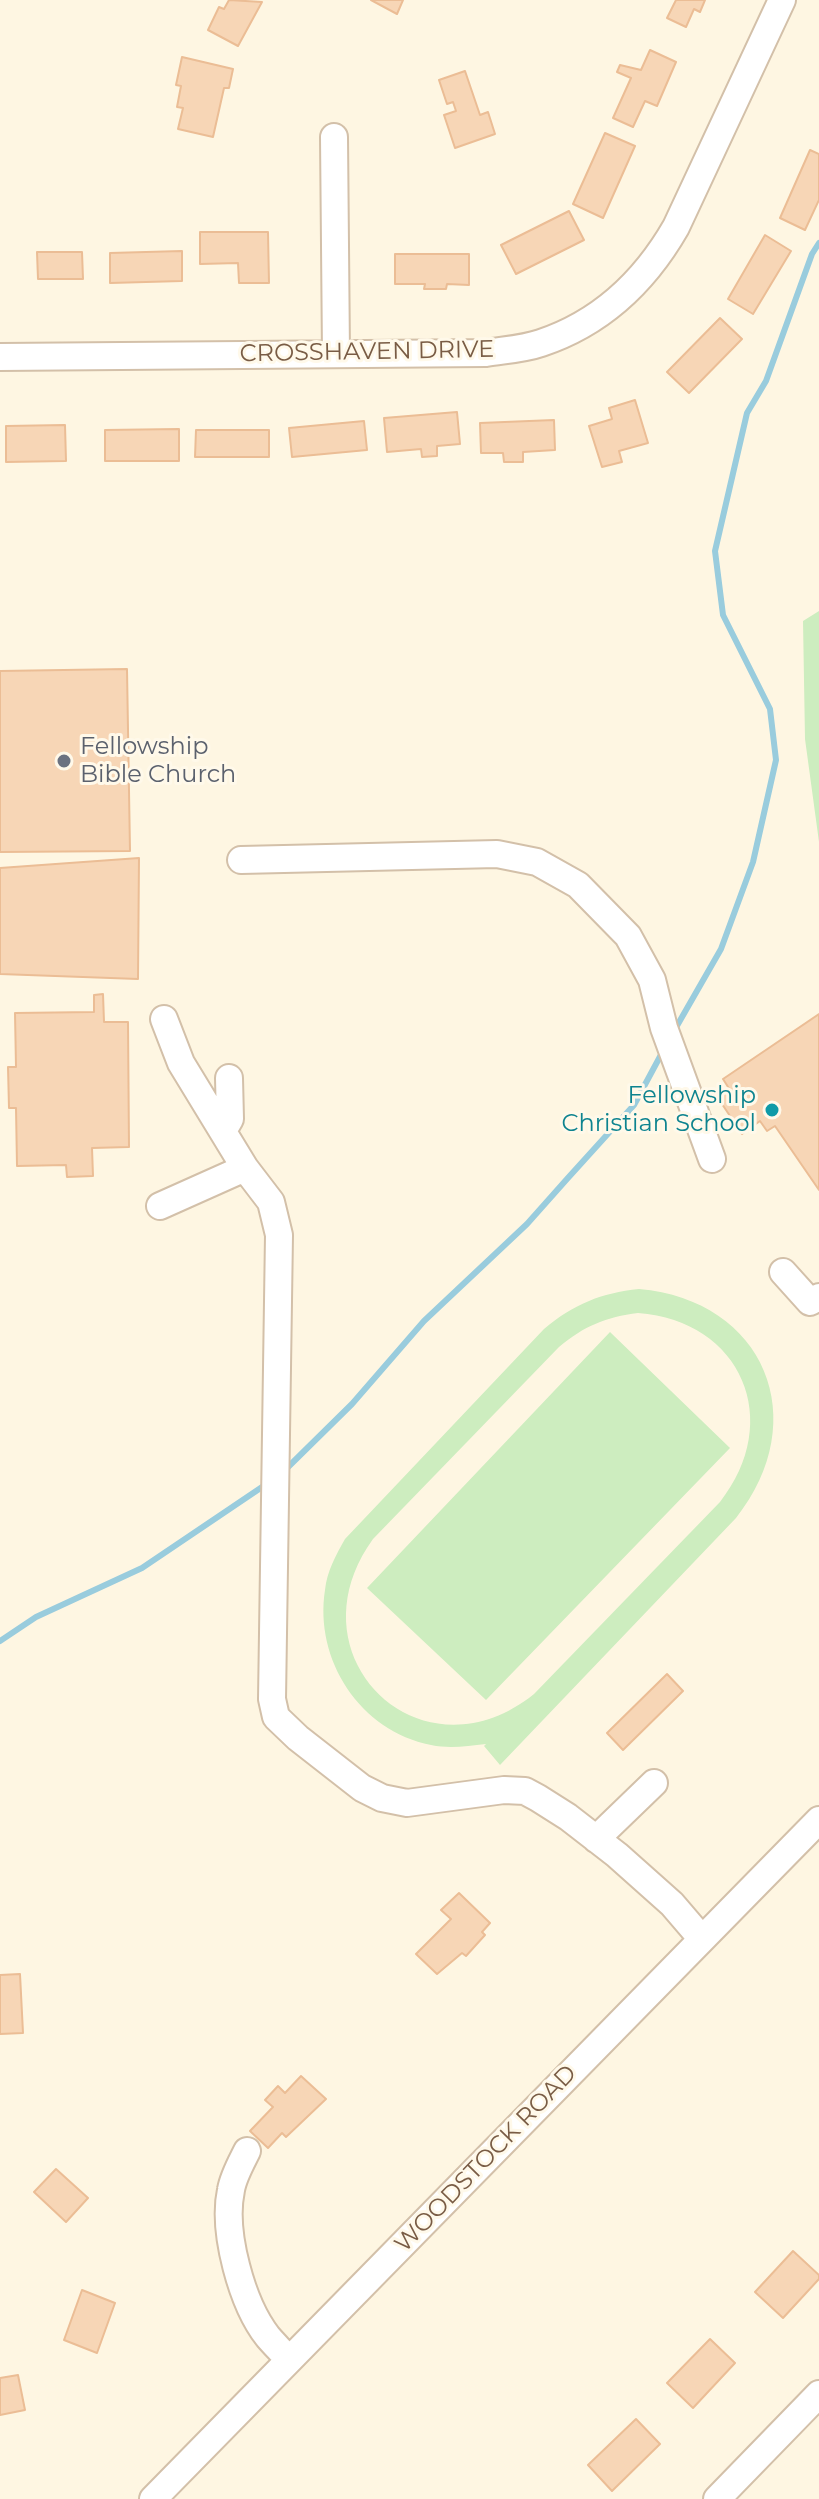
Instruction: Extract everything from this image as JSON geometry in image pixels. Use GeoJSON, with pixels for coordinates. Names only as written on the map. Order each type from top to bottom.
{"type":"FeatureCollection","features":[{"type":"Feature","properties":{"kind":"street","name":"CROSSHAVEN DRIVE"},"geometry":{"type":"LineString","coordinates":[[0,357],[486,353],[539,344],[576,329],[609,308],[638,282],[660,254],[676,227],[782,0]]}},
{"type":"Feature","properties":{"kind":"street"},"geometry":{"type":"LineString","coordinates":[[334,137],[336,354]]}},
{"type":"Feature","properties":{"kind":"street"},"geometry":{"type":"LineString","coordinates":[[241,860],[497,854],[537,862],[578,885],[628,936],[652,980],[664,1028],[712,1159]]}},
{"type":"Feature","properties":{"kind":"street"},"geometry":{"type":"LineString","coordinates":[[164,1019],[181,1063],[245,1168],[271,1202],[279,1235],[272,1699],[276,1717],[362,1788],[382,1798],[407,1803],[504,1790],[525,1791],[568,1817],[596,1839],[672,1904],[702,1939]]}},
{"type":"Feature","properties":{"kind":"street"},"geometry":{"type":"LineString","coordinates":[[223,1131],[230,1119],[229,1078]]}},
{"type":"Feature","properties":{"kind":"street"},"geometry":{"type":"LineString","coordinates":[[160,1206],[245,1168]]}},
{"type":"Feature","properties":{"kind":"street"},"geometry":{"type":"LineString","coordinates":[[783,1272],[810,1302],[819,1297]]}},
{"type":"Feature","properties":{"kind":"street"},"geometry":{"type":"LineString","coordinates":[[596,1839],[654,1783]]}},
{"type":"Feature","properties":{"kind":"street","name":"WOODSTOCK ROAD"},"geometry":{"type":"LineString","coordinates":[[153,2499],[819,1820]]}},
{"type":"Feature","properties":{"kind":"street"},"geometry":{"type":"LineString","coordinates":[[247,2151],[230,2192],[235,2260],[257,2318],[267,2336],[289,2360]]}},
{"type":"Feature","properties":{"kind":"street"},"geometry":{"type":"LineString","coordinates":[[717,2499],[819,2394]]}},
{"type":"Feature","properties":{"kind":"green space"},"geometry":{"type":"Polygon","coordinates":[[[819,611],[819,842],[805,739],[803,621],[819,611]]]}},
{"type":"Feature","properties":{"kind":"green space"},"geometry":{"type":"Polygon","coordinates":[[[639,1289],[683,1298],[718,1316],[746,1340],[764,1371],[773,1405],[771,1442],[759,1480],[736,1518],[500,1765],[484,1746],[486,1744],[458,1747],[431,1745],[383,1725],[363,1708],[347,1688],[327,1642],[323,1616],[326,1583],[345,1539],[544,1329],[577,1306],[639,1289]],[[638,1313],[626,1315],[596,1324],[568,1340],[373,1539],[351,1583],[346,1625],[357,1663],[379,1694],[411,1716],[449,1725],[491,1718],[534,1694],[720,1502],[739,1471],[749,1439],[750,1409],[742,1380],[727,1355],[704,1335],[674,1320],[638,1313]]]}},
{"type":"Feature","properties":{"kind":"green space"},"geometry":{"type":"Polygon","coordinates":[[[610,1332],[730,1448],[486,1700],[367,1588],[610,1332]]]}},
{"type":"Feature","properties":{"kind":"building"},"geometry":{"type":"Polygon","coordinates":[[[229,0],[262,2],[238,46],[208,30],[219,7],[224,9],[229,0]]]}},
{"type":"Feature","properties":{"kind":"building"},"geometry":{"type":"Polygon","coordinates":[[[371,0],[403,0],[397,14],[371,0]]]}},
{"type":"Feature","properties":{"kind":"building"},"geometry":{"type":"Polygon","coordinates":[[[676,0],[705,0],[700,12],[694,9],[686,27],[667,18],[676,0]]]}},
{"type":"Feature","properties":{"kind":"building"},"geometry":{"type":"Polygon","coordinates":[[[650,50],[676,62],[657,106],[645,101],[633,127],[613,118],[631,78],[617,72],[620,65],[641,70],[650,50]]]}},
{"type":"Feature","properties":{"kind":"building"},"geometry":{"type":"Polygon","coordinates":[[[182,57],[233,69],[229,88],[224,88],[213,137],[178,129],[183,108],[177,107],[181,86],[176,85],[182,57]]]}},
{"type":"Feature","properties":{"kind":"building"},"geometry":{"type":"Polygon","coordinates":[[[465,71],[480,115],[488,112],[495,134],[455,148],[444,115],[456,111],[453,102],[447,104],[439,80],[465,71]]]}},
{"type":"Feature","properties":{"kind":"building"},"geometry":{"type":"Polygon","coordinates":[[[605,133],[635,146],[603,218],[573,204],[605,133]]]}},
{"type":"Feature","properties":{"kind":"building"},"geometry":{"type":"Polygon","coordinates":[[[810,150],[819,154],[819,200],[805,230],[780,218],[810,150]]]}},
{"type":"Feature","properties":{"kind":"building"},"geometry":{"type":"Polygon","coordinates":[[[569,211],[584,240],[516,274],[501,245],[569,211]]]}},
{"type":"Feature","properties":{"kind":"building"},"geometry":{"type":"Polygon","coordinates":[[[200,232],[268,232],[269,283],[239,283],[238,263],[200,264],[200,232]]]}},
{"type":"Feature","properties":{"kind":"building"},"geometry":{"type":"Polygon","coordinates":[[[765,235],[791,251],[753,314],[728,299],[765,235]]]}},
{"type":"Feature","properties":{"kind":"building"},"geometry":{"type":"Polygon","coordinates":[[[182,251],[182,281],[110,283],[110,253],[182,251]]]}},
{"type":"Feature","properties":{"kind":"building"},"geometry":{"type":"Polygon","coordinates":[[[37,252],[82,252],[83,279],[38,279],[37,252]]]}},
{"type":"Feature","properties":{"kind":"building"},"geometry":{"type":"Polygon","coordinates":[[[395,254],[469,254],[469,285],[447,284],[446,289],[424,289],[425,284],[395,284],[395,254]]]}},
{"type":"Feature","properties":{"kind":"building"},"geometry":{"type":"Polygon","coordinates":[[[720,318],[742,339],[689,393],[667,372],[720,318]]]}},
{"type":"Feature","properties":{"kind":"building"},"geometry":{"type":"Polygon","coordinates":[[[635,400],[648,443],[619,451],[622,462],[602,467],[589,426],[612,419],[609,408],[635,400]]]}},
{"type":"Feature","properties":{"kind":"building"},"geometry":{"type":"Polygon","coordinates":[[[457,412],[460,444],[437,446],[437,456],[422,457],[421,449],[387,452],[384,418],[457,412]]]}},
{"type":"Feature","properties":{"kind":"building"},"geometry":{"type":"Polygon","coordinates":[[[554,420],[555,450],[523,452],[523,462],[504,462],[503,453],[481,453],[480,423],[554,420]]]}},
{"type":"Feature","properties":{"kind":"building"},"geometry":{"type":"Polygon","coordinates":[[[364,421],[367,450],[292,457],[289,428],[364,421]]]}},
{"type":"Feature","properties":{"kind":"building"},"geometry":{"type":"Polygon","coordinates":[[[65,425],[66,461],[6,462],[6,426],[65,425]]]}},
{"type":"Feature","properties":{"kind":"building"},"geometry":{"type":"Polygon","coordinates":[[[179,429],[179,461],[105,461],[105,430],[179,429]]]}},
{"type":"Feature","properties":{"kind":"building"},"geometry":{"type":"Polygon","coordinates":[[[196,430],[269,430],[269,457],[195,457],[196,430]]]}},
{"type":"Feature","properties":{"kind":"building","name":"Fellowship Bible Church"},"geometry":{"type":"Polygon","coordinates":[[[127,669],[130,851],[0,852],[0,671],[127,669]]]}},
{"type":"Feature","properties":{"kind":"building"},"geometry":{"type":"Polygon","coordinates":[[[139,858],[138,979],[0,974],[0,868],[139,858]]]}},
{"type":"Feature","properties":{"kind":"building"},"geometry":{"type":"Polygon","coordinates":[[[103,994],[104,1022],[128,1022],[129,1147],[92,1148],[93,1176],[67,1177],[66,1165],[17,1166],[16,1108],[9,1108],[8,1067],[16,1067],[15,1013],[94,1012],[94,995],[103,994]]]}},
{"type":"Feature","properties":{"kind":"building","name":"Fellowship Christian School"},"geometry":{"type":"Polygon","coordinates":[[[819,1014],[819,1190],[775,1126],[767,1131],[760,1121],[742,1134],[718,1098],[730,1090],[723,1079],[819,1014]]]}},
{"type":"Feature","properties":{"kind":"building"},"geometry":{"type":"Polygon","coordinates":[[[667,1674],[683,1691],[623,1750],[607,1733],[667,1674]]]}},
{"type":"Feature","properties":{"kind":"building"},"geometry":{"type":"Polygon","coordinates":[[[459,1893],[490,1923],[482,1932],[485,1935],[466,1956],[462,1953],[437,1974],[416,1954],[451,1919],[441,1910],[459,1893]]]}},
{"type":"Feature","properties":{"kind":"building"},"geometry":{"type":"Polygon","coordinates":[[[20,1974],[23,2033],[0,2034],[0,1975],[20,1974]]]}},
{"type":"Feature","properties":{"kind":"building"},"geometry":{"type":"Polygon","coordinates":[[[301,2076],[326,2099],[286,2137],[282,2133],[268,2148],[250,2131],[273,2107],[265,2100],[278,2086],[285,2093],[301,2076]]]}},
{"type":"Feature","properties":{"kind":"building"},"geometry":{"type":"Polygon","coordinates":[[[56,2169],[88,2198],[66,2222],[34,2192],[56,2169]]]}},
{"type":"Feature","properties":{"kind":"building"},"geometry":{"type":"Polygon","coordinates":[[[793,2251],[819,2275],[819,2279],[783,2318],[755,2292],[793,2251]]]}},
{"type":"Feature","properties":{"kind":"building"},"geometry":{"type":"Polygon","coordinates":[[[82,2290],[115,2303],[97,2353],[64,2340],[82,2290]]]}},
{"type":"Feature","properties":{"kind":"building"},"geometry":{"type":"Polygon","coordinates":[[[710,2339],[735,2363],[693,2408],[667,2383],[710,2339]]]}},
{"type":"Feature","properties":{"kind":"building"},"geometry":{"type":"Polygon","coordinates":[[[18,2375],[25,2410],[0,2415],[0,2378],[18,2375]]]}},
{"type":"Feature","properties":{"kind":"building"},"geometry":{"type":"Polygon","coordinates":[[[636,2419],[660,2444],[612,2491],[588,2465],[636,2419]]]}},
{"type":"Feature","properties":{"kind":"waterway"},"geometry":{"type":"LineString","coordinates":[[674,1031],[721,949],[753,862],[776,760],[770,709],[723,615],[715,551],[747,413],[766,381],[812,254],[819,243]]}},
{"type":"Feature","properties":{"kind":"waterway"},"geometry":{"type":"LineString","coordinates":[[284,1471],[352,1404],[424,1321],[527,1224],[634,1105],[663,1051]]}},
{"type":"Feature","properties":{"kind":"waterway"},"geometry":{"type":"LineString","coordinates":[[0,1641],[36,1617],[142,1568],[268,1483]]}},
{"type":"Feature","properties":{"kind":"place","name":"Fellowship Bible Church"},"geometry":{"type":"Point","coordinates":[64,761]}},
{"type":"Feature","properties":{"kind":"place","name":"Fellowship Christian School"},"geometry":{"type":"Point","coordinates":[772,1110]}}]}
